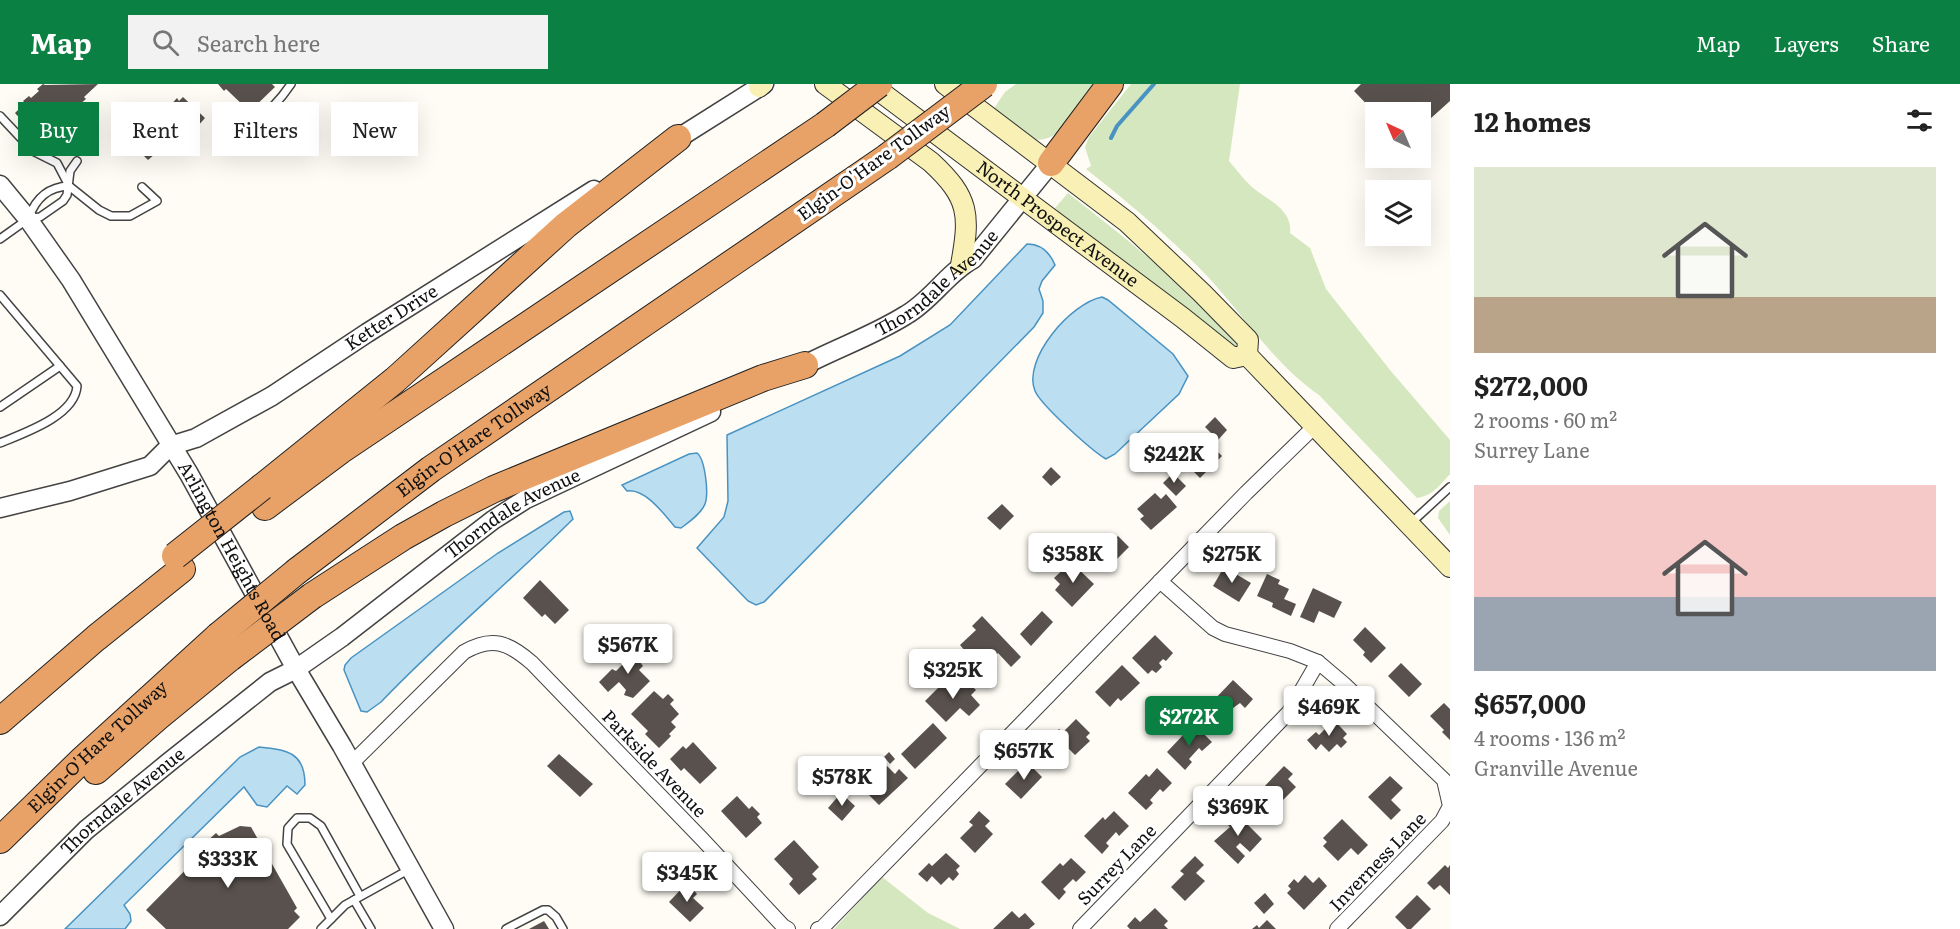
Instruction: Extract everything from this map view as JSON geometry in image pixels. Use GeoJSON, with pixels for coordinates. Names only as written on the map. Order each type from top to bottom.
{"type":"FeatureCollection","features":[{"type":"Feature","properties":{"kind":"highway"},"geometry":{"type":"LineString","coordinates":[[263,497],[340,451],[825,125],[879,84]]}},
{"type":"Feature","properties":{"kind":"highway","name":"Elgin-O'Hare Tollway"},"geometry":{"type":"LineString","coordinates":[[0,842],[83,759],[224,647],[297,571],[431,469],[887,157],[984,84]]}},
{"type":"Feature","properties":{"kind":"highway"},"geometry":{"type":"LineString","coordinates":[[1051,163],[1110,84]]}},
{"type":"Feature","properties":{"kind":"highway"},"geometry":{"type":"LineString","coordinates":[[0,721],[178,563],[263,497],[566,225],[678,138]]}},
{"type":"Feature","properties":{"kind":"highway"},"geometry":{"type":"LineString","coordinates":[[224,647],[312,596],[444,513],[494,489],[763,378],[805,365]]}},
{"type":"Feature","properties":{"kind":"main road"},"geometry":{"type":"LineString","coordinates":[[825,84],[931,162],[951,182],[962,200],[967,215],[961,265]]}},
{"type":"Feature","properties":{"kind":"main road","name":"North Prospect Avenue"},"geometry":{"type":"LineString","coordinates":[[870,84],[1233,358],[1247,355]]}},
{"type":"Feature","properties":{"kind":"main road","name":"North Prospect Avenue"},"geometry":{"type":"LineString","coordinates":[[945,84],[1127,222],[1202,293],[1248,340],[1247,355],[1450,567]]}},
{"type":"Feature","properties":{"kind":"street","name":"Ketter Drive"},"geometry":{"type":"LineString","coordinates":[[0,508],[70,491],[150,466],[170,446],[196,438],[272,396],[367,333],[761,85]]}},
{"type":"Feature","properties":{"kind":"street","name":"Thorndale Avenue"},"geometry":{"type":"LineString","coordinates":[[0,916],[54,861],[105,815],[270,682],[296,669],[342,636],[493,520],[525,499],[766,387],[805,365],[907,315],[924,302],[961,265],[973,259],[1051,163]]}},
{"type":"Feature","properties":{"kind":"street","name":"Arlington Heights Road"},"geometry":{"type":"LineString","coordinates":[[0,185],[28,219],[71,280],[207,505],[296,669],[352,763],[444,929]]}},
{"type":"Feature","properties":{"kind":"street"},"geometry":{"type":"LineString","coordinates":[[818,929],[822,928],[1246,493],[1316,425]]}},
{"type":"Feature","properties":{"kind":"street","name":"Inverness Lane"},"geometry":{"type":"LineString","coordinates":[[1160,581],[1213,628],[1290,651],[1318,662],[1444,780],[1450,806],[1442,822],[1337,929]]}},
{"type":"Feature","properties":{"kind":"street","name":"Parkside Avenue"},"geometry":{"type":"LineString","coordinates":[[352,763],[464,652],[486,642],[500,642],[518,651],[532,663],[788,929]]}},
{"type":"Feature","properties":{"kind":"street","name":"Surrey Lane"},"geometry":{"type":"LineString","coordinates":[[1080,929],[1289,712],[1318,662]]}},
{"type":"Feature","properties":{"kind":"lane"},"geometry":{"type":"LineString","coordinates":[[278,102],[291,84]]}},
{"type":"Feature","properties":{"kind":"lane"},"geometry":{"type":"LineString","coordinates":[[0,116],[33,151],[57,163],[69,186],[99,210],[111,216],[130,216],[157,201],[142,187]]}},
{"type":"Feature","properties":{"kind":"lane"},"geometry":{"type":"LineString","coordinates":[[0,239],[28,219],[40,217],[63,201],[67,195],[70,171],[77,161]]}},
{"type":"Feature","properties":{"kind":"lane"},"geometry":{"type":"LineString","coordinates":[[28,219],[39,198],[52,189],[69,186]]}},
{"type":"Feature","properties":{"kind":"lane"},"geometry":{"type":"LineString","coordinates":[[0,295],[77,386],[77,394],[64,410],[33,429],[0,443]]}},
{"type":"Feature","properties":{"kind":"lane"},"geometry":{"type":"LineString","coordinates":[[0,407],[60,366]]}},
{"type":"Feature","properties":{"kind":"lane"},"geometry":{"type":"LineString","coordinates":[[1410,524],[1450,487]]}},
{"type":"Feature","properties":{"kind":"lane"},"geometry":{"type":"LineString","coordinates":[[331,919],[287,844],[288,828],[297,819],[310,818],[321,826],[372,929]]}},
{"type":"Feature","properties":{"kind":"lane"},"geometry":{"type":"LineString","coordinates":[[321,929],[345,905],[410,868]]}},
{"type":"Feature","properties":{"kind":"lane"},"geometry":{"type":"LineString","coordinates":[[506,929],[543,910],[548,910],[556,917],[563,929]]}},
{"type":"Feature","properties":{"kind":"green space"},"geometry":{"type":"Polygon","coordinates":[[[1016,84],[1099,84],[1062,129],[1053,136],[1034,139],[993,110],[1005,92],[1016,84]]]}},
{"type":"Feature","properties":{"kind":"green space"},"geometry":{"type":"Polygon","coordinates":[[[1131,84],[1240,84],[1229,161],[1252,187],[1283,211],[1290,225],[1290,233],[1310,248],[1326,289],[1390,370],[1450,440],[1450,474],[1439,486],[1417,498],[1319,395],[1288,370],[1195,263],[1086,169],[1091,166],[1085,147],[1089,137],[1131,84]]]}},
{"type":"Feature","properties":{"kind":"green space"},"geometry":{"type":"Polygon","coordinates":[[[1068,193],[1156,264],[1240,342],[1234,348],[1067,220],[1055,208],[1068,193]]]}},
{"type":"Feature","properties":{"kind":"green space"},"geometry":{"type":"Polygon","coordinates":[[[1450,501],[1450,535],[1438,518],[1439,511],[1450,501]]]}},
{"type":"Feature","properties":{"kind":"green space"},"geometry":{"type":"Polygon","coordinates":[[[882,877],[928,913],[960,929],[834,929],[882,877]]]}},
{"type":"Feature","properties":{"kind":"water"},"geometry":{"type":"Polygon","coordinates":[[[1027,244],[1044,250],[1055,265],[1042,281],[1039,289],[1043,301],[1043,313],[1034,327],[764,602],[756,605],[748,601],[697,548],[724,517],[728,501],[727,435],[900,356],[950,325],[1027,244]]]}},
{"type":"Feature","properties":{"kind":"water"},"geometry":{"type":"Polygon","coordinates":[[[1102,297],[1173,354],[1188,376],[1179,394],[1115,454],[1106,459],[1056,417],[1039,398],[1035,391],[1033,378],[1042,349],[1052,334],[1077,310],[1090,301],[1102,297]]]}},
{"type":"Feature","properties":{"kind":"water"},"geometry":{"type":"Polygon","coordinates":[[[697,453],[704,469],[705,504],[694,518],[681,528],[675,527],[647,498],[634,491],[627,491],[622,485],[689,454],[697,453]]]}},
{"type":"Feature","properties":{"kind":"water"},"geometry":{"type":"Polygon","coordinates":[[[570,511],[573,519],[549,542],[381,702],[367,712],[361,711],[344,670],[351,658],[498,553],[564,512],[570,511]]]}},
{"type":"Feature","properties":{"kind":"water"},"geometry":{"type":"Polygon","coordinates":[[[259,747],[286,752],[298,759],[302,766],[305,785],[297,794],[287,786],[267,807],[257,805],[244,787],[124,905],[130,914],[131,921],[125,929],[65,929],[240,757],[259,747]]]}},
{"type":"Feature","properties":{"kind":"building"},"geometry":{"type":"Polygon","coordinates":[[[43,84],[98,84],[84,97],[86,99],[82,102],[23,101],[29,96],[31,98],[39,91],[37,89],[43,84]]]}},
{"type":"Feature","properties":{"kind":"building"},"geometry":{"type":"Polygon","coordinates":[[[218,84],[272,84],[275,87],[259,102],[240,102],[226,89],[224,91],[218,84]]]}},
{"type":"Feature","properties":{"kind":"building"},"geometry":{"type":"Polygon","coordinates":[[[1361,84],[1450,84],[1450,101],[1431,118],[1431,102],[1365,102],[1354,91],[1361,84]]]}},
{"type":"Feature","properties":{"kind":"building"},"geometry":{"type":"Polygon","coordinates":[[[183,97],[188,102],[173,102],[177,98],[179,101],[183,97]]]}},
{"type":"Feature","properties":{"kind":"building"},"geometry":{"type":"Polygon","coordinates":[[[200,113],[205,118],[200,124],[200,113]]]}},
{"type":"Feature","properties":{"kind":"building"},"geometry":{"type":"Polygon","coordinates":[[[1215,417],[1227,430],[1218,440],[1205,427],[1215,417]]]}},
{"type":"Feature","properties":{"kind":"building"},"geometry":{"type":"Polygon","coordinates":[[[1213,447],[1222,456],[1200,478],[1191,469],[1213,447]]]}},
{"type":"Feature","properties":{"kind":"building"},"geometry":{"type":"Polygon","coordinates":[[[1051,467],[1061,477],[1051,486],[1042,477],[1051,467]]]}},
{"type":"Feature","properties":{"kind":"building"},"geometry":{"type":"Polygon","coordinates":[[[1173,473],[1186,486],[1176,496],[1163,483],[1173,473]]]}},
{"type":"Feature","properties":{"kind":"building"},"geometry":{"type":"Polygon","coordinates":[[[1155,493],[1161,499],[1166,494],[1177,507],[1151,530],[1140,519],[1144,516],[1137,509],[1155,493]]]}},
{"type":"Feature","properties":{"kind":"building"},"geometry":{"type":"Polygon","coordinates":[[[1002,504],[1014,516],[1000,530],[987,518],[1002,504]]]}},
{"type":"Feature","properties":{"kind":"building"},"geometry":{"type":"Polygon","coordinates":[[[1118,536],[1129,547],[1105,571],[1100,566],[1104,561],[1099,555],[1118,536]]]}},
{"type":"Feature","properties":{"kind":"building"},"geometry":{"type":"Polygon","coordinates":[[[1071,562],[1094,584],[1072,607],[1055,590],[1060,584],[1054,578],[1071,562]]]}},
{"type":"Feature","properties":{"kind":"building"},"geometry":{"type":"Polygon","coordinates":[[[1224,567],[1251,583],[1239,602],[1213,586],[1224,567]]]}},
{"type":"Feature","properties":{"kind":"building"},"geometry":{"type":"Polygon","coordinates":[[[1267,574],[1280,580],[1278,584],[1289,589],[1284,599],[1296,604],[1291,616],[1272,607],[1273,603],[1257,596],[1267,574]]]}},
{"type":"Feature","properties":{"kind":"building"},"geometry":{"type":"Polygon","coordinates":[[[540,580],[569,610],[555,624],[545,614],[542,617],[523,598],[540,580]]]}},
{"type":"Feature","properties":{"kind":"building"},"geometry":{"type":"Polygon","coordinates":[[[1313,588],[1342,602],[1334,618],[1319,611],[1314,623],[1300,617],[1313,588]]]}},
{"type":"Feature","properties":{"kind":"building"},"geometry":{"type":"Polygon","coordinates":[[[1042,611],[1053,622],[1031,646],[1020,634],[1042,611]]]}},
{"type":"Feature","properties":{"kind":"building"},"geometry":{"type":"Polygon","coordinates":[[[982,616],[1021,657],[1011,667],[998,653],[976,674],[959,657],[965,651],[960,645],[976,630],[972,626],[982,616]]]}},
{"type":"Feature","properties":{"kind":"building"},"geometry":{"type":"Polygon","coordinates":[[[1365,627],[1386,648],[1371,663],[1363,655],[1365,652],[1353,640],[1365,627]]]}},
{"type":"Feature","properties":{"kind":"building"},"geometry":{"type":"Polygon","coordinates":[[[1155,635],[1173,653],[1166,661],[1163,659],[1159,663],[1162,667],[1156,673],[1152,670],[1148,674],[1132,658],[1155,635]]]}},
{"type":"Feature","properties":{"kind":"building"},"geometry":{"type":"Polygon","coordinates":[[[632,647],[644,652],[640,662],[643,666],[639,670],[650,681],[633,698],[624,695],[626,690],[619,682],[608,692],[599,682],[612,669],[616,671],[625,662],[632,647]]]}},
{"type":"Feature","properties":{"kind":"building"},"geometry":{"type":"Polygon","coordinates":[[[1401,663],[1422,684],[1409,697],[1388,676],[1401,663]]]}},
{"type":"Feature","properties":{"kind":"building"},"geometry":{"type":"Polygon","coordinates":[[[1122,665],[1140,683],[1121,701],[1118,698],[1110,707],[1095,692],[1122,665]]]}},
{"type":"Feature","properties":{"kind":"building"},"geometry":{"type":"Polygon","coordinates":[[[947,679],[956,688],[964,679],[976,690],[971,695],[980,705],[969,716],[960,708],[946,722],[925,701],[947,679]]]}},
{"type":"Feature","properties":{"kind":"building"},"geometry":{"type":"Polygon","coordinates":[[[1233,680],[1253,699],[1245,708],[1240,703],[1226,713],[1213,701],[1233,680]]]}},
{"type":"Feature","properties":{"kind":"building"},"geometry":{"type":"Polygon","coordinates":[[[654,691],[663,699],[668,694],[674,700],[670,704],[679,714],[671,722],[676,727],[669,734],[671,736],[659,748],[645,734],[648,731],[631,714],[654,691]]]}},
{"type":"Feature","properties":{"kind":"building"},"geometry":{"type":"Polygon","coordinates":[[[1444,703],[1450,709],[1450,740],[1430,716],[1444,703]]]}},
{"type":"Feature","properties":{"kind":"building"},"geometry":{"type":"Polygon","coordinates":[[[1076,719],[1090,733],[1086,737],[1090,741],[1075,755],[1065,745],[1059,750],[1049,739],[1059,729],[1063,732],[1076,719]]]}},
{"type":"Feature","properties":{"kind":"building"},"geometry":{"type":"Polygon","coordinates":[[[1334,720],[1347,734],[1343,738],[1347,742],[1341,748],[1337,744],[1329,752],[1321,744],[1316,750],[1307,740],[1316,732],[1319,735],[1334,720]]]}},
{"type":"Feature","properties":{"kind":"building"},"geometry":{"type":"Polygon","coordinates":[[[933,723],[947,738],[915,769],[901,754],[933,723]]]}},
{"type":"Feature","properties":{"kind":"building"},"geometry":{"type":"Polygon","coordinates":[[[1197,727],[1212,742],[1202,751],[1199,748],[1189,759],[1192,762],[1185,770],[1167,752],[1185,733],[1189,736],[1197,727]]]}},
{"type":"Feature","properties":{"kind":"building"},"geometry":{"type":"Polygon","coordinates":[[[693,742],[717,768],[700,784],[684,768],[681,771],[670,759],[683,746],[686,749],[693,742]]]}},
{"type":"Feature","properties":{"kind":"building"},"geometry":{"type":"Polygon","coordinates":[[[889,752],[895,759],[890,764],[884,757],[889,752]]]}},
{"type":"Feature","properties":{"kind":"building"},"geometry":{"type":"Polygon","coordinates":[[[559,754],[593,784],[580,797],[547,766],[559,754]]]}},
{"type":"Feature","properties":{"kind":"building"},"geometry":{"type":"Polygon","coordinates":[[[1027,762],[1042,777],[1021,799],[1005,784],[1027,762]]]}},
{"type":"Feature","properties":{"kind":"building"},"geometry":{"type":"Polygon","coordinates":[[[887,766],[895,774],[899,769],[908,778],[879,805],[864,790],[887,766]]]}},
{"type":"Feature","properties":{"kind":"building"},"geometry":{"type":"Polygon","coordinates":[[[1284,766],[1293,774],[1288,779],[1296,787],[1277,806],[1261,790],[1284,766]]]}},
{"type":"Feature","properties":{"kind":"building"},"geometry":{"type":"Polygon","coordinates":[[[1157,768],[1172,783],[1163,792],[1160,789],[1150,800],[1153,803],[1146,810],[1128,793],[1146,774],[1149,777],[1157,768]]]}},
{"type":"Feature","properties":{"kind":"building"},"geometry":{"type":"Polygon","coordinates":[[[1390,776],[1403,788],[1391,800],[1401,810],[1391,820],[1368,797],[1390,776]]]}},
{"type":"Feature","properties":{"kind":"building"},"geometry":{"type":"Polygon","coordinates":[[[841,793],[855,806],[842,821],[828,808],[841,793]]]}},
{"type":"Feature","properties":{"kind":"building"},"geometry":{"type":"Polygon","coordinates":[[[737,796],[749,809],[752,806],[760,814],[757,817],[762,823],[746,838],[721,811],[737,796]]]}},
{"type":"Feature","properties":{"kind":"building"},"geometry":{"type":"Polygon","coordinates":[[[1240,809],[1250,819],[1246,823],[1262,839],[1250,852],[1240,843],[1236,847],[1245,856],[1238,864],[1214,841],[1230,827],[1226,823],[1240,809]]]}},
{"type":"Feature","properties":{"kind":"building"},"geometry":{"type":"Polygon","coordinates":[[[979,811],[990,821],[985,826],[993,834],[975,853],[960,838],[973,825],[969,822],[979,811]]]}},
{"type":"Feature","properties":{"kind":"building"},"geometry":{"type":"Polygon","coordinates":[[[1114,811],[1129,826],[1119,836],[1116,832],[1106,843],[1109,846],[1102,854],[1084,836],[1103,817],[1105,820],[1114,811]]]}},
{"type":"Feature","properties":{"kind":"building"},"geometry":{"type":"Polygon","coordinates":[[[1342,819],[1368,845],[1358,855],[1351,848],[1338,861],[1323,846],[1327,842],[1323,838],[1342,819]]]}},
{"type":"Feature","properties":{"kind":"building"},"geometry":{"type":"Polygon","coordinates":[[[240,826],[251,827],[297,908],[294,911],[300,917],[288,929],[166,929],[146,910],[209,846],[205,843],[216,833],[219,836],[240,826]]]}},
{"type":"Feature","properties":{"kind":"building"},"geometry":{"type":"Polygon","coordinates":[[[794,840],[819,867],[812,874],[817,879],[799,895],[789,884],[793,879],[774,859],[794,840]]]}},
{"type":"Feature","properties":{"kind":"building"},"geometry":{"type":"Polygon","coordinates":[[[946,853],[960,866],[956,870],[959,874],[953,881],[949,877],[941,885],[932,876],[927,882],[918,874],[929,863],[932,866],[946,853]]]}},
{"type":"Feature","properties":{"kind":"building"},"geometry":{"type":"Polygon","coordinates":[[[1195,856],[1204,865],[1196,873],[1205,881],[1185,901],[1171,887],[1184,874],[1180,871],[1195,856]]]}},
{"type":"Feature","properties":{"kind":"building"},"geometry":{"type":"Polygon","coordinates":[[[1071,858],[1086,872],[1076,882],[1073,879],[1063,889],[1066,892],[1059,900],[1041,882],[1060,863],[1063,866],[1071,858]]]}},
{"type":"Feature","properties":{"kind":"building"},"geometry":{"type":"Polygon","coordinates":[[[1445,865],[1448,868],[1450,865],[1450,895],[1440,885],[1434,890],[1427,883],[1445,865]]]}},
{"type":"Feature","properties":{"kind":"building"},"geometry":{"type":"Polygon","coordinates":[[[1305,875],[1313,883],[1319,877],[1327,886],[1304,910],[1287,893],[1291,889],[1288,886],[1294,879],[1298,883],[1305,875]]]}},
{"type":"Feature","properties":{"kind":"building"},"geometry":{"type":"Polygon","coordinates":[[[687,883],[697,894],[693,898],[704,908],[690,922],[669,902],[687,883]]]}},
{"type":"Feature","properties":{"kind":"building"},"geometry":{"type":"Polygon","coordinates":[[[1265,893],[1274,904],[1264,914],[1254,903],[1265,893]]]}},
{"type":"Feature","properties":{"kind":"building"},"geometry":{"type":"Polygon","coordinates":[[[1417,895],[1431,909],[1411,929],[1407,929],[1395,917],[1417,895]]]}},
{"type":"Feature","properties":{"kind":"building"},"geometry":{"type":"Polygon","coordinates":[[[1155,908],[1168,921],[1164,925],[1168,929],[1130,929],[1127,926],[1135,917],[1140,922],[1155,908]]]}},
{"type":"Feature","properties":{"kind":"building"},"geometry":{"type":"Polygon","coordinates":[[[1012,911],[1019,918],[1025,913],[1035,924],[1029,929],[993,929],[1012,911]]]}},
{"type":"Feature","properties":{"kind":"building"},"geometry":{"type":"Polygon","coordinates":[[[1267,920],[1276,929],[1252,929],[1257,925],[1259,928],[1267,920]]]}},
{"type":"Feature","properties":{"kind":"building"},"geometry":{"type":"Polygon","coordinates":[[[544,921],[549,929],[529,929],[544,921]]]}},
{"type":"Feature","properties":{"kind":"waterway"},"geometry":{"type":"LineString","coordinates":[[1111,138],[1117,126],[1154,84]]}}]}
